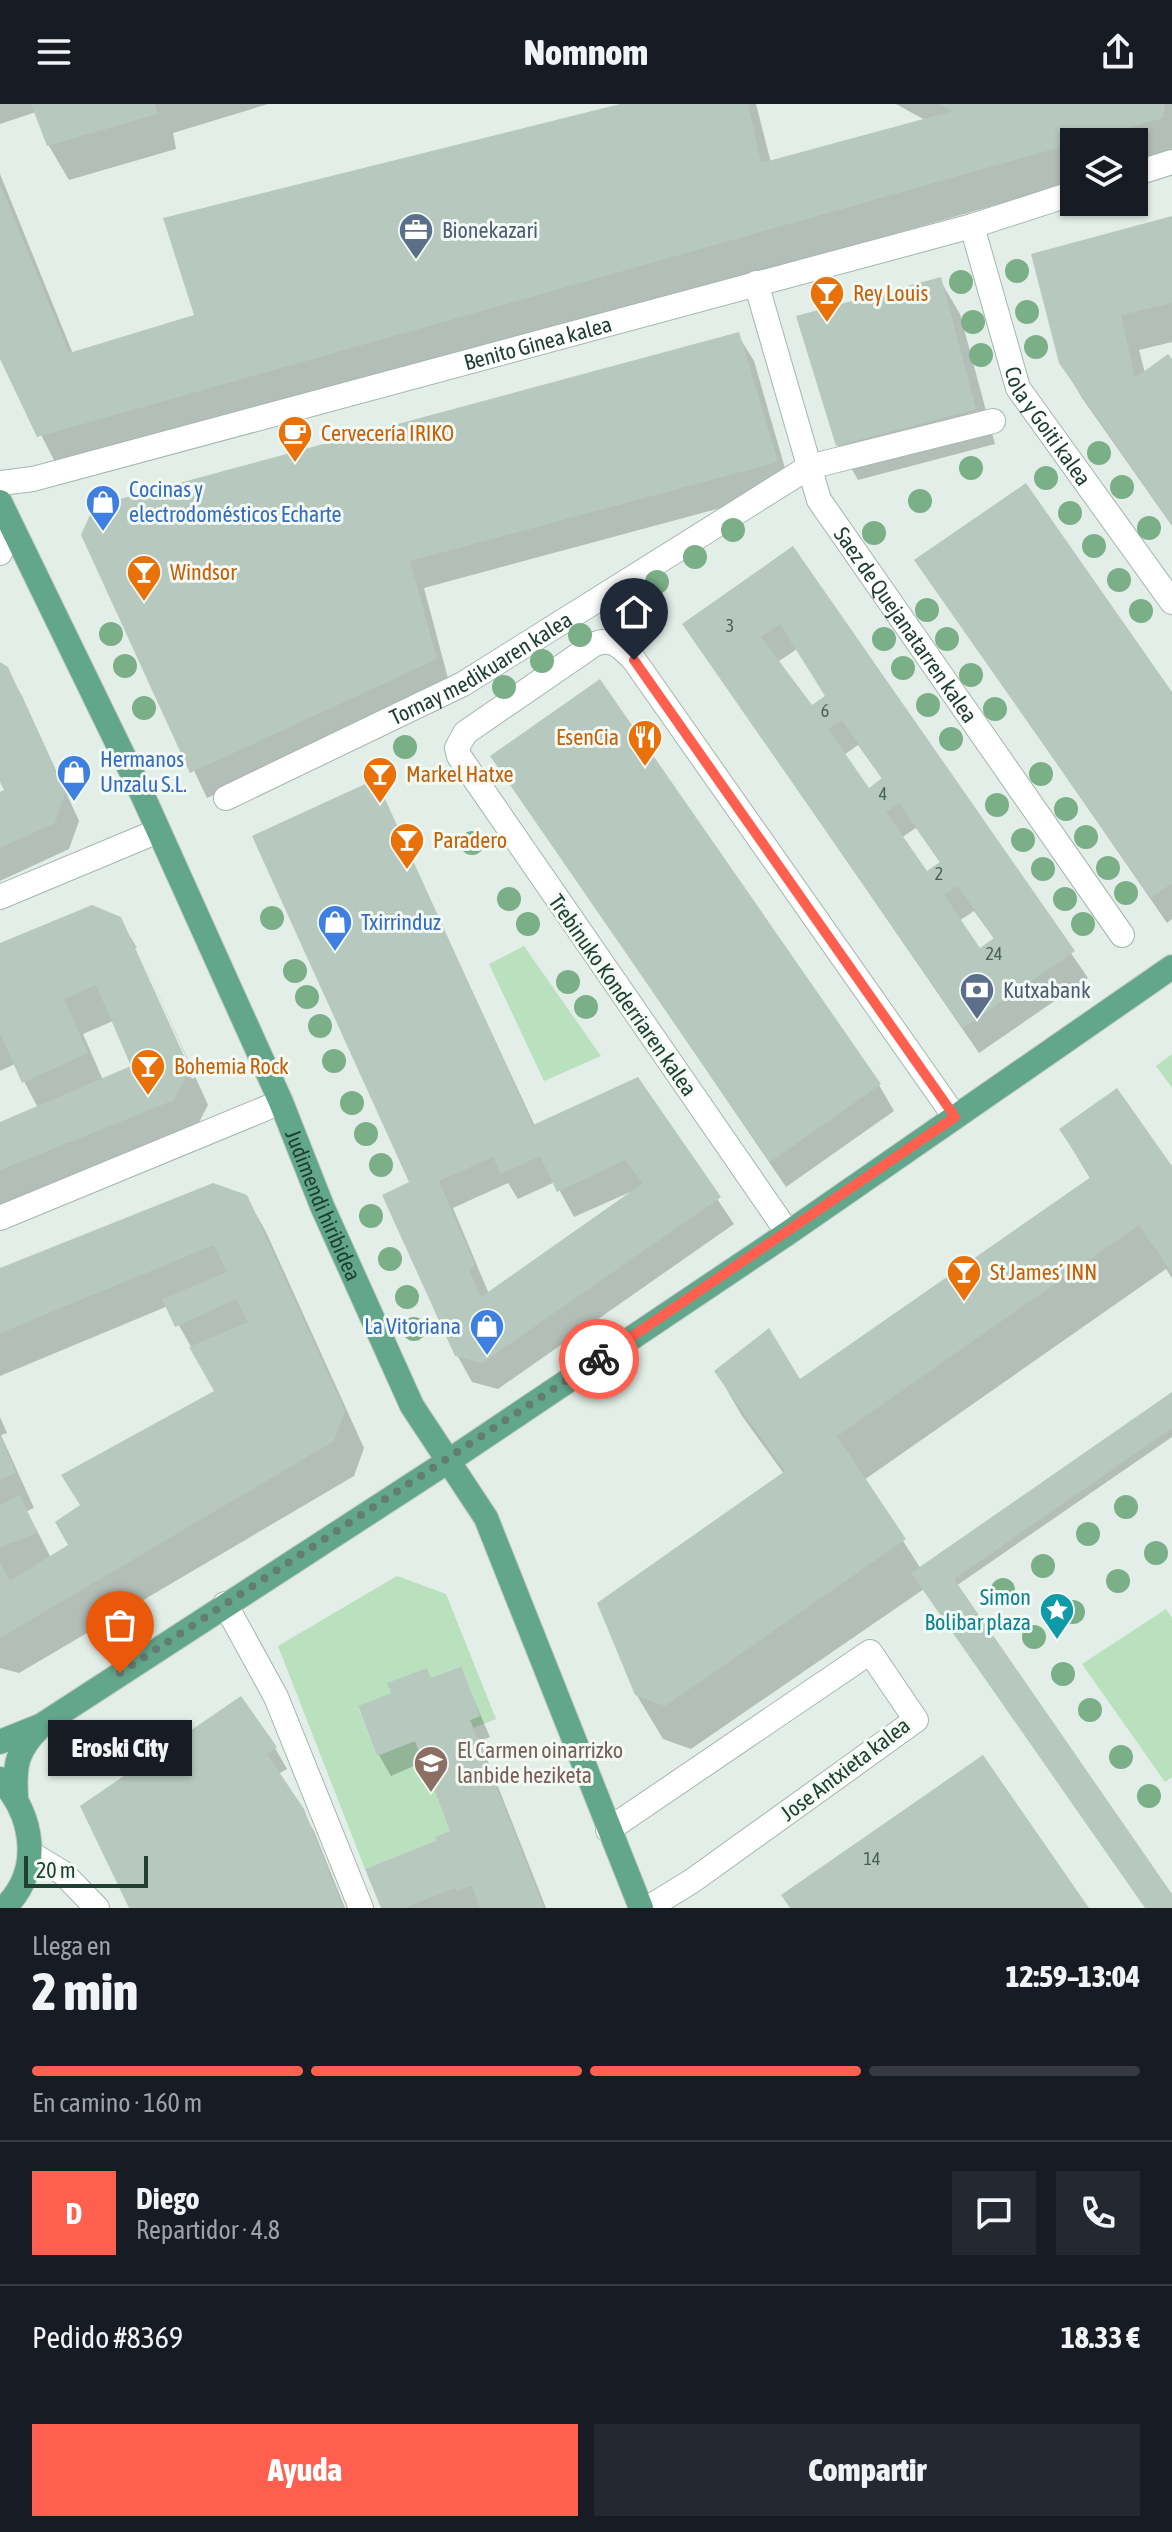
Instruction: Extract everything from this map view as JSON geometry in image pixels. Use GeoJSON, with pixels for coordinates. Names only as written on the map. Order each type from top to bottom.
{"type":"FeatureCollection","features":[{"type":"Feature","properties":{"kind":"main road","name":"Judimendi hiribidea"},"geometry":{"type":"LineString","coordinates":[[0,502],[56,613],[158,831],[281,1102],[322,1206],[412,1406],[486,1518],[641,1908]]}},
{"type":"Feature","properties":{"kind":"main road"},"geometry":{"type":"LineString","coordinates":[[0,1742],[42,1725],[450,1460],[788,1233],[1172,967]]}},
{"type":"Feature","properties":{"kind":"main road"},"geometry":{"type":"LineString","coordinates":[[4,1908],[25,1877],[30,1853],[28,1823],[8,1788],[15,1776],[21,1746],[42,1725]]}},
{"type":"Feature","properties":{"kind":"street"},"geometry":{"type":"LineString","coordinates":[[1148,170],[1172,162]]}},
{"type":"Feature","properties":{"kind":"street","name":"Benito Ginea kalea"},"geometry":{"type":"LineString","coordinates":[[0,483],[33,479],[972,226],[1060,198]]}},
{"type":"Feature","properties":{"kind":"street","name":"Cola y Goiti kalea"},"geometry":{"type":"LineString","coordinates":[[972,226],[1018,388],[1172,602]]}},
{"type":"Feature","properties":{"kind":"street","name":"Saez de Quejanatarren kalea"},"geometry":{"type":"LineString","coordinates":[[756,283],[819,500],[1122,935]]}},
{"type":"Feature","properties":{"kind":"street","name":"Tornay medikuaren kalea"},"geometry":{"type":"LineString","coordinates":[[226,798],[463,684],[809,467],[993,421]]}},
{"type":"Feature","properties":{"kind":"street"},"geometry":{"type":"LineString","coordinates":[[0,553],[10,525]]}},
{"type":"Feature","properties":{"kind":"street","name":"Tornay medikuaren kalea"},"geometry":{"type":"LineString","coordinates":[[459,756],[457,748],[465,733],[593,645],[610,641],[634,660],[955,1117]]}},
{"type":"Feature","properties":{"kind":"street","name":"Trebinuko Konderriaren kalea"},"geometry":{"type":"LineString","coordinates":[[459,756],[788,1233]]}},
{"type":"Feature","properties":{"kind":"street"},"geometry":{"type":"LineString","coordinates":[[0,897],[158,831]]}},
{"type":"Feature","properties":{"kind":"street"},"geometry":{"type":"LineString","coordinates":[[0,1218],[281,1102]]}},
{"type":"Feature","properties":{"kind":"street"},"geometry":{"type":"LineString","coordinates":[[225,1604],[276,1697],[361,1908]]}},
{"type":"Feature","properties":{"kind":"street","name":"Jose Antxieta kalea"},"geometry":{"type":"LineString","coordinates":[[608,1830],[870,1652],[916,1720],[692,1881],[648,1908]]}},
{"type":"Feature","properties":{"kind":"street"},"geometry":{"type":"LineString","coordinates":[[30,1853],[63,1873],[97,1908]]}},
{"type":"Feature","properties":{"kind":"green space"},"geometry":{"type":"Polygon","coordinates":[[[524,946],[601,1056],[544,1081],[489,964],[524,946]]]}},
{"type":"Feature","properties":{"kind":"green space"},"geometry":{"type":"Polygon","coordinates":[[[1172,1054],[1172,1088],[1156,1066],[1172,1054]]]}},
{"type":"Feature","properties":{"kind":"green space"},"geometry":{"type":"Polygon","coordinates":[[[397,1576],[446,1594],[496,1719],[473,1728],[470,1720],[480,1716],[460,1666],[431,1678],[388,1684],[391,1693],[358,1707],[377,1756],[415,1741],[450,1831],[436,1837],[437,1840],[365,1869],[278,1646],[397,1576]]]}},
{"type":"Feature","properties":{"kind":"green space"},"geometry":{"type":"Polygon","coordinates":[[[1166,1609],[1172,1618],[1172,1777],[1165,1782],[1082,1664],[1166,1609]]]}},
{"type":"Feature","properties":{"kind":"building"},"geometry":{"type":"Polygon","coordinates":[[[31,104],[155,104],[157,114],[47,146],[31,104]]]}},
{"type":"Feature","properties":{"kind":"building","name":"Bionekazari"},"geometry":{"type":"Polygon","coordinates":[[[620,104],[748,104],[761,163],[953,111],[939,104],[1165,104],[1163,118],[1128,128],[1060,128],[1060,147],[37,437],[0,359],[0,184],[69,353],[194,315],[163,218],[620,104]]]}},
{"type":"Feature","properties":{"kind":"building"},"geometry":{"type":"Polygon","coordinates":[[[1172,216],[1172,303],[1121,315],[1135,378],[1168,354],[1172,359],[1172,525],[1059,363],[1031,254],[1172,216]]]}},
{"type":"Feature","properties":{"kind":"building"},"geometry":{"type":"Polygon","coordinates":[[[941,277],[976,409],[836,446],[796,316],[941,277]]]}},
{"type":"Feature","properties":{"kind":"building"},"geometry":{"type":"Polygon","coordinates":[[[739,332],[778,462],[410,561],[437,659],[190,773],[81,535],[94,506],[739,332]]]}},
{"type":"Feature","properties":{"kind":"building"},"geometry":{"type":"Polygon","coordinates":[[[1026,483],[1172,692],[1172,883],[1151,898],[914,560],[1026,483]]]}},
{"type":"Feature","properties":{"kind":"building"},"geometry":{"type":"Polygon","coordinates":[[[793,546],[1075,951],[963,1028],[682,624],[793,546]],[[780,624],[761,637],[812,705],[825,696],[780,624]],[[842,720],[828,729],[869,788],[882,778],[842,720]],[[899,803],[886,812],[927,871],[940,862],[899,803]],[[958,886],[944,895],[980,948],[994,938],[958,886]]]}},
{"type":"Feature","properties":{"kind":"building"},"geometry":{"type":"Polygon","coordinates":[[[0,662],[8,667],[65,793],[55,823],[0,848],[0,792],[4,790],[0,782],[0,662]]]}},
{"type":"Feature","properties":{"kind":"building"},"geometry":{"type":"Polygon","coordinates":[[[600,679],[881,1084],[770,1162],[490,756],[600,679]]]}},
{"type":"Feature","properties":{"kind":"building"},"geometry":{"type":"Polygon","coordinates":[[[376,779],[533,1125],[638,1077],[721,1197],[482,1363],[455,1356],[382,1195],[409,1182],[252,836],[376,779]],[[540,1156],[501,1174],[493,1157],[439,1181],[475,1265],[469,1270],[481,1297],[643,1183],[625,1160],[557,1192],[540,1156]]]}},
{"type":"Feature","properties":{"kind":"building"},"geometry":{"type":"Polygon","coordinates":[[[92,905],[121,917],[190,1069],[174,1100],[0,1170],[0,1122],[131,1066],[96,985],[64,999],[88,1053],[22,1083],[0,1033],[0,943],[92,905]]]}},
{"type":"Feature","properties":{"kind":"building"},"geometry":{"type":"Polygon","coordinates":[[[1117,1088],[1172,1166],[1172,1273],[1139,1225],[837,1436],[906,1539],[665,1706],[635,1695],[597,1603],[785,1471],[714,1371],[769,1328],[800,1379],[1091,1177],[1059,1129],[1117,1088]]]}},
{"type":"Feature","properties":{"kind":"building"},"geometry":{"type":"Polygon","coordinates":[[[213,1183],[247,1195],[345,1411],[334,1441],[0,1638],[0,1562],[10,1581],[68,1545],[55,1522],[80,1505],[61,1475],[214,1391],[189,1347],[248,1322],[236,1299],[175,1327],[162,1299],[227,1272],[214,1245],[0,1333],[0,1268],[213,1183]]]}},
{"type":"Feature","properties":{"kind":"building"},"geometry":{"type":"Polygon","coordinates":[[[1172,1392],[1172,1428],[954,1579],[1172,1894],[1172,1908],[1145,1908],[911,1573],[1172,1392]]]}},
{"type":"Feature","properties":{"kind":"building"},"geometry":{"type":"Polygon","coordinates":[[[0,1435],[16,1473],[0,1480],[0,1435]]]}},
{"type":"Feature","properties":{"kind":"building"},"geometry":{"type":"Polygon","coordinates":[[[20,1495],[37,1533],[0,1547],[0,1505],[20,1495]]]}},
{"type":"Feature","properties":{"kind":"building"},"geometry":{"type":"Polygon","coordinates":[[[461,1666],[480,1716],[470,1720],[544,1908],[480,1908],[472,1886],[457,1891],[455,1888],[404,1908],[381,1908],[365,1869],[437,1840],[435,1837],[450,1831],[415,1741],[377,1756],[358,1706],[391,1693],[387,1683],[427,1668],[431,1678],[461,1666]]]}},
{"type":"Feature","properties":{"kind":"building"},"geometry":{"type":"Polygon","coordinates":[[[241,1696],[277,1747],[267,1754],[304,1809],[343,1908],[129,1908],[80,1806],[241,1696]]]}},
{"type":"Feature","properties":{"kind":"building"},"geometry":{"type":"Polygon","coordinates":[[[983,1755],[1089,1908],[790,1908],[781,1895],[983,1755]]]}},
{"type":"Feature","properties":{"kind":"way so far"},"geometry":{"type":"LineString","coordinates":[[120,1673],[450,1460],[599,1359]]}},
{"type":"Feature","properties":{"kind":"place","name":"Bionekazari"},"geometry":{"type":"Point","coordinates":[416,261]}},
{"type":"Feature","properties":{"kind":"place","name":"Rey Louis"},"geometry":{"type":"Point","coordinates":[827,324]}},
{"type":"Feature","properties":{"kind":"place","name":"Cervecería IRIKO"},"geometry":{"type":"Point","coordinates":[295,464]}},
{"type":"Feature","properties":{"kind":"place","name":"Cocinas y electrodomésticos Echarte"},"geometry":{"type":"Point","coordinates":[103,533]}},
{"type":"Feature","properties":{"kind":"place","name":"Windsor"},"geometry":{"type":"Point","coordinates":[144,603]}},
{"type":"Feature","properties":{"kind":"place","name":"EsenCia"},"geometry":{"type":"Point","coordinates":[645,768]}},
{"type":"Feature","properties":{"kind":"place","name":"Hermanos Unzalu S.L."},"geometry":{"type":"Point","coordinates":[74,803]}},
{"type":"Feature","properties":{"kind":"place","name":"Markel Hatxe"},"geometry":{"type":"Point","coordinates":[380,805]}},
{"type":"Feature","properties":{"kind":"place","name":"Paradero"},"geometry":{"type":"Point","coordinates":[407,871]}},
{"type":"Feature","properties":{"kind":"place","name":"Txirrinduz"},"geometry":{"type":"Point","coordinates":[335,953]}},
{"type":"Feature","properties":{"kind":"place","name":"Kutxabank"},"geometry":{"type":"Point","coordinates":[977,1021]}},
{"type":"Feature","properties":{"kind":"place","name":"Bohemia Rock"},"geometry":{"type":"Point","coordinates":[148,1097]}},
{"type":"Feature","properties":{"kind":"place","name":"St James´ INN"},"geometry":{"type":"Point","coordinates":[964,1303]}},
{"type":"Feature","properties":{"kind":"place","name":"La Vitoriana"},"geometry":{"type":"Point","coordinates":[487,1357]}},
{"type":"Feature","properties":{"kind":"place","name":"Simon Bolibar plaza"},"geometry":{"type":"Point","coordinates":[1057,1641]}},
{"type":"Feature","properties":{"kind":"place","name":"Eroski City"},"geometry":{"type":"Point","coordinates":[120,1673]}},
{"type":"Feature","properties":{"kind":"place","name":"El Carmen oinarrizko lanbide heziketa"},"geometry":{"type":"Point","coordinates":[431,1794]}},
{"type":"Feature","properties":{"kind":"route"},"geometry":{"type":"LineString","coordinates":[[599,1359],[955,1117],[924,1068],[634,660]]}}]}
